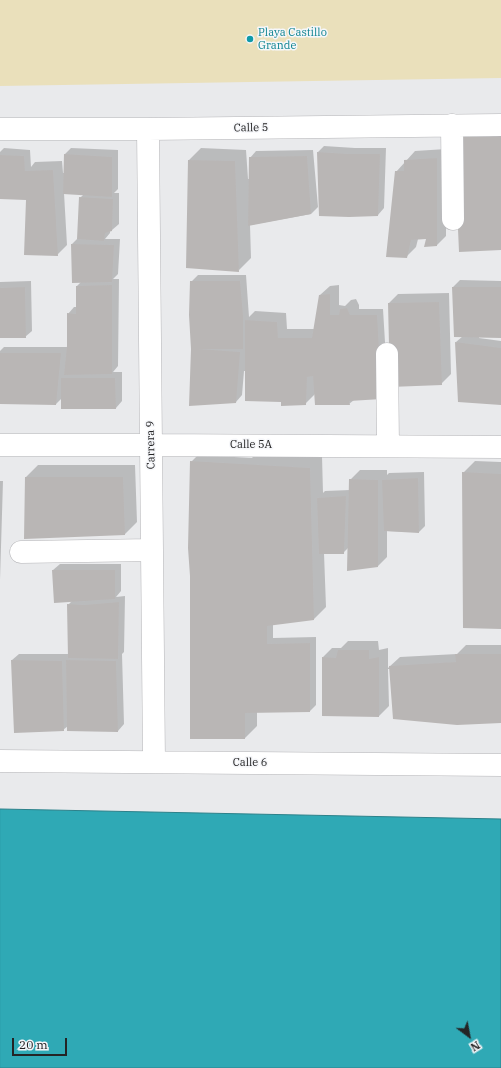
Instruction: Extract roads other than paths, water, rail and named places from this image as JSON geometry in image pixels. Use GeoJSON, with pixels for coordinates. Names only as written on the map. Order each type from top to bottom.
{"type":"FeatureCollection","features":[{"type":"Feature","properties":{"kind":"street"},"geometry":{"type":"LineString","coordinates":[[452,125],[453,219]]}},
{"type":"Feature","properties":{"kind":"street","name":"Calle 5"},"geometry":{"type":"LineString","coordinates":[[0,129],[501,125]]}},
{"type":"Feature","properties":{"kind":"street","name":"Carrera 9"},"geometry":{"type":"LineString","coordinates":[[148,129],[154,762]]}},
{"type":"Feature","properties":{"kind":"street"},"geometry":{"type":"LineString","coordinates":[[387,354],[388,446]]}},
{"type":"Feature","properties":{"kind":"street","name":"Calle 5A"},"geometry":{"type":"LineString","coordinates":[[0,445],[501,446]]}},
{"type":"Feature","properties":{"kind":"street"},"geometry":{"type":"LineString","coordinates":[[21,552],[152,550]]}},
{"type":"Feature","properties":{"kind":"street","name":"Calle 6"},"geometry":{"type":"LineString","coordinates":[[0,761],[501,764]]}},
{"type":"Feature","properties":{"kind":"water"},"geometry":{"type":"Polygon","coordinates":[[[0,809],[501,819],[501,1068],[0,1068],[0,809]]]}},
{"type":"Feature","properties":{"kind":"place","name":"Playa Castillo Grande"},"geometry":{"type":"Point","coordinates":[250,39]}}]}
